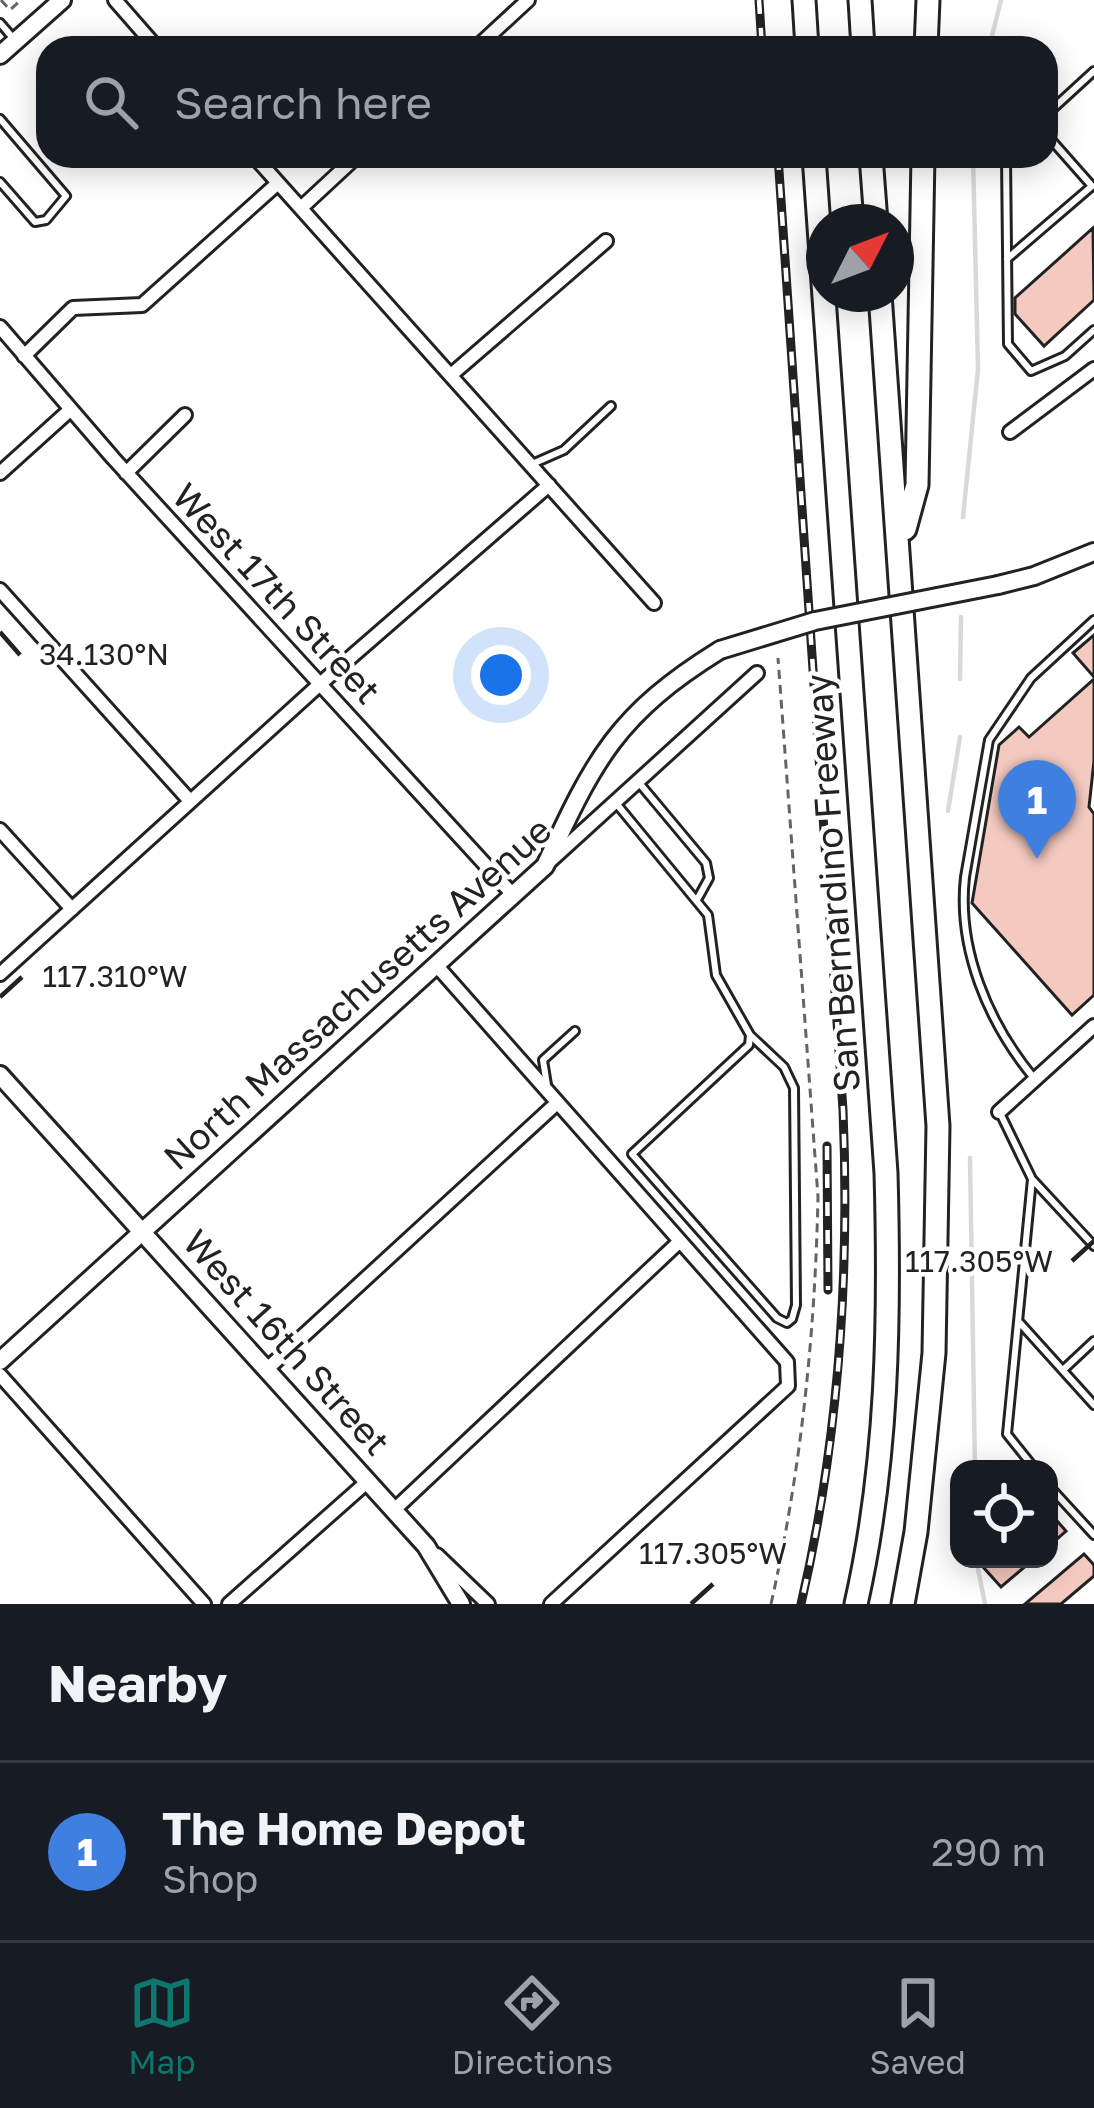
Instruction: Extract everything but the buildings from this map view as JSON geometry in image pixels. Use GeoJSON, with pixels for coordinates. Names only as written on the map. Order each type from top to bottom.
{"type":"FeatureCollection","features":[{"type":"Feature","properties":{"kind":"highway"},"geometry":{"type":"LineString","coordinates":[[803,0],[805,36]]}},
{"type":"Feature","properties":{"kind":"highway"},"geometry":{"type":"LineString","coordinates":[[860,0],[862,36]]}},
{"type":"Feature","properties":{"kind":"highway"},"geometry":{"type":"LineString","coordinates":[[926,36],[928,0]]}},
{"type":"Feature","properties":{"kind":"highway","name":"San Bernardino Freeway"},"geometry":{"type":"LineString","coordinates":[[815,168],[886,1173],[890,1306],[882,1442],[868,1554],[856,1604]]}},
{"type":"Feature","properties":{"kind":"highway"},"geometry":{"type":"LineString","coordinates":[[872,168],[874,204]]}},
{"type":"Feature","properties":{"kind":"highway"},"geometry":{"type":"LineString","coordinates":[[900,548],[917,485],[923,168]]}},
{"type":"Feature","properties":{"kind":"highway"},"geometry":{"type":"LineString","coordinates":[[881,312],[938,1126],[934,1353],[918,1513],[903,1604]]}},
{"type":"Feature","properties":{"kind":"street"},"geometry":{"type":"LineString","coordinates":[[0,55],[62,0]]}},
{"type":"Feature","properties":{"kind":"street"},"geometry":{"type":"LineString","coordinates":[[115,0],[147,36]]}},
{"type":"Feature","properties":{"kind":"street"},"geometry":{"type":"LineString","coordinates":[[489,36],[528,0]]}},
{"type":"Feature","properties":{"kind":"street"},"geometry":{"type":"LineString","coordinates":[[265,168],[654,603]]}},
{"type":"Feature","properties":{"kind":"street"},"geometry":{"type":"LineString","coordinates":[[301,208],[344,168]]}},
{"type":"Feature","properties":{"kind":"street"},"geometry":{"type":"LineString","coordinates":[[25,356],[73,308],[142,305],[278,183]]}},
{"type":"Feature","properties":{"kind":"street"},"geometry":{"type":"LineString","coordinates":[[451,375],[606,242]]}},
{"type":"Feature","properties":{"kind":"street","name":"West 17th Street"},"geometry":{"type":"LineString","coordinates":[[2,334],[514,896]]}},
{"type":"Feature","properties":{"kind":"street"},"geometry":{"type":"LineString","coordinates":[[1010,432],[1094,369]]}},
{"type":"Feature","properties":{"kind":"street"},"geometry":{"type":"LineString","coordinates":[[0,473],[71,409]]}},
{"type":"Feature","properties":{"kind":"street"},"geometry":{"type":"LineString","coordinates":[[126,473],[185,415]]}},
{"type":"Feature","properties":{"kind":"street"},"geometry":{"type":"LineString","coordinates":[[0,974],[320,684],[549,485]]}},
{"type":"Feature","properties":{"kind":"street"},"geometry":{"type":"LineString","coordinates":[[545,866],[590,771],[611,739],[652,695],[720,650],[815,621],[1034,576],[1094,552]]}},
{"type":"Feature","properties":{"kind":"street"},"geometry":{"type":"LineString","coordinates":[[0,590],[190,802]]}},
{"type":"Feature","properties":{"kind":"street","name":"North Massachusetts Avenue"},"geometry":{"type":"LineString","coordinates":[[0,1360],[757,673]]}},
{"type":"Feature","properties":{"kind":"street"},"geometry":{"type":"LineString","coordinates":[[0,830],[72,909]]}},
{"type":"Feature","properties":{"kind":"street"},"geometry":{"type":"LineString","coordinates":[[436,966],[787,1362],[788,1386],[551,1604]]}},
{"type":"Feature","properties":{"kind":"street"},"geometry":{"type":"LineString","coordinates":[[999,1112],[1094,1026]]}},
{"type":"Feature","properties":{"kind":"street","name":"West 16th Street"},"geometry":{"type":"LineString","coordinates":[[0,1075],[393,1511],[488,1604]]}},
{"type":"Feature","properties":{"kind":"street"},"geometry":{"type":"LineString","coordinates":[[266,1370],[553,1099]]}},
{"type":"Feature","properties":{"kind":"street"},"geometry":{"type":"LineString","coordinates":[[393,1511],[680,1240]]}},
{"type":"Feature","properties":{"kind":"street"},"geometry":{"type":"LineString","coordinates":[[0,1375],[204,1604]]}},
{"type":"Feature","properties":{"kind":"street"},"geometry":{"type":"LineString","coordinates":[[229,1604],[367,1482]]}},
{"type":"Feature","properties":{"kind":"street","name":"West 16th Street"},"geometry":{"type":"LineString","coordinates":[[426,1546],[461,1604]]}},
{"type":"Feature","properties":{"kind":"lane"},"geometry":{"type":"LineString","coordinates":[[0,23],[16,41]]}},
{"type":"Feature","properties":{"kind":"lane"},"geometry":{"type":"LineString","coordinates":[[1058,104],[1094,71]]}},
{"type":"Feature","properties":{"kind":"lane"},"geometry":{"type":"LineString","coordinates":[[0,119],[36,162]]}},
{"type":"Feature","properties":{"kind":"lane"},"geometry":{"type":"LineString","coordinates":[[1007,259],[1093,187],[1058,148]]}},
{"type":"Feature","properties":{"kind":"lane"},"geometry":{"type":"LineString","coordinates":[[0,182],[35,222],[46,220],[65,196],[41,168]]}},
{"type":"Feature","properties":{"kind":"lane"},"geometry":{"type":"LineString","coordinates":[[1006,168],[1008,344],[1031,371],[1066,356],[1094,330]]}},
{"type":"Feature","properties":{"kind":"lane"},"geometry":{"type":"LineString","coordinates":[[530,465],[564,449],[611,406]]}},
{"type":"Feature","properties":{"kind":"lane"},"geometry":{"type":"LineString","coordinates":[[1035,1079],[995,1022],[978,983],[962,899],[964,877],[988,740],[1031,678],[1094,620]]}},
{"type":"Feature","properties":{"kind":"lane"},"geometry":{"type":"LineString","coordinates":[[637,782],[706,863],[709,878],[698,898]]}},
{"type":"Feature","properties":{"kind":"lane"},"geometry":{"type":"LineString","coordinates":[[615,802],[698,898],[708,914],[716,974],[751,1035],[784,1067],[794,1088],[796,1305],[787,1323],[777,1318],[632,1154],[749,1045],[751,1035]]}},
{"type":"Feature","properties":{"kind":"lane"},"geometry":{"type":"LineString","coordinates":[[553,1099],[542,1060],[575,1031]]}},
{"type":"Feature","properties":{"kind":"lane"},"geometry":{"type":"LineString","coordinates":[[999,1112],[1032,1179],[1094,1246]]}},
{"type":"Feature","properties":{"kind":"lane"},"geometry":{"type":"LineString","coordinates":[[1028,1460],[1007,1434],[1032,1179]]}},
{"type":"Feature","properties":{"kind":"lane"},"geometry":{"type":"LineString","coordinates":[[1018,1321],[1094,1405]]}},
{"type":"Feature","properties":{"kind":"lane"},"geometry":{"type":"LineString","coordinates":[[1063,1370],[1094,1341]]}},
{"type":"Feature","properties":{"kind":"lane"},"geometry":{"type":"LineString","coordinates":[[1058,1496],[1094,1535]]}},
{"type":"Feature","properties":{"kind":"path"},"geometry":{"type":"LineString","coordinates":[[1,0],[10,10],[21,0]]}},
{"type":"Feature","properties":{"kind":"waterway"},"geometry":{"type":"LineString","coordinates":[[992,36],[1001,0]]}},
{"type":"Feature","properties":{"kind":"waterway"},"geometry":{"type":"LineString","coordinates":[[963,517],[978,369],[973,168]]}},
{"type":"Feature","properties":{"kind":"waterway"},"geometry":{"type":"LineString","coordinates":[[960,679],[961,617]]}},
{"type":"Feature","properties":{"kind":"waterway"},"geometry":{"type":"LineString","coordinates":[[948,811],[960,737]]}},
{"type":"Feature","properties":{"kind":"waterway"},"geometry":{"type":"LineString","coordinates":[[970,1158],[975,1460]]}},
{"type":"Feature","properties":{"kind":"waterway"},"geometry":{"type":"LineString","coordinates":[[978,1568],[985,1604]]}},
{"type":"Feature","properties":{"kind":"railway"},"geometry":{"type":"LineString","coordinates":[[759,0],[761,36]]}},
{"type":"Feature","properties":{"kind":"railway"},"geometry":{"type":"LineString","coordinates":[[779,168],[845,1173],[843,1297],[833,1420],[801,1604]]}},
{"type":"Feature","properties":{"kind":"railway"},"geometry":{"type":"LineString","coordinates":[[827,1146],[828,1290]]}},
{"type":"Feature","properties":{"kind":"place","name":"The Home Depot"},"geometry":{"type":"Point","coordinates":[1037,859]}}]}
